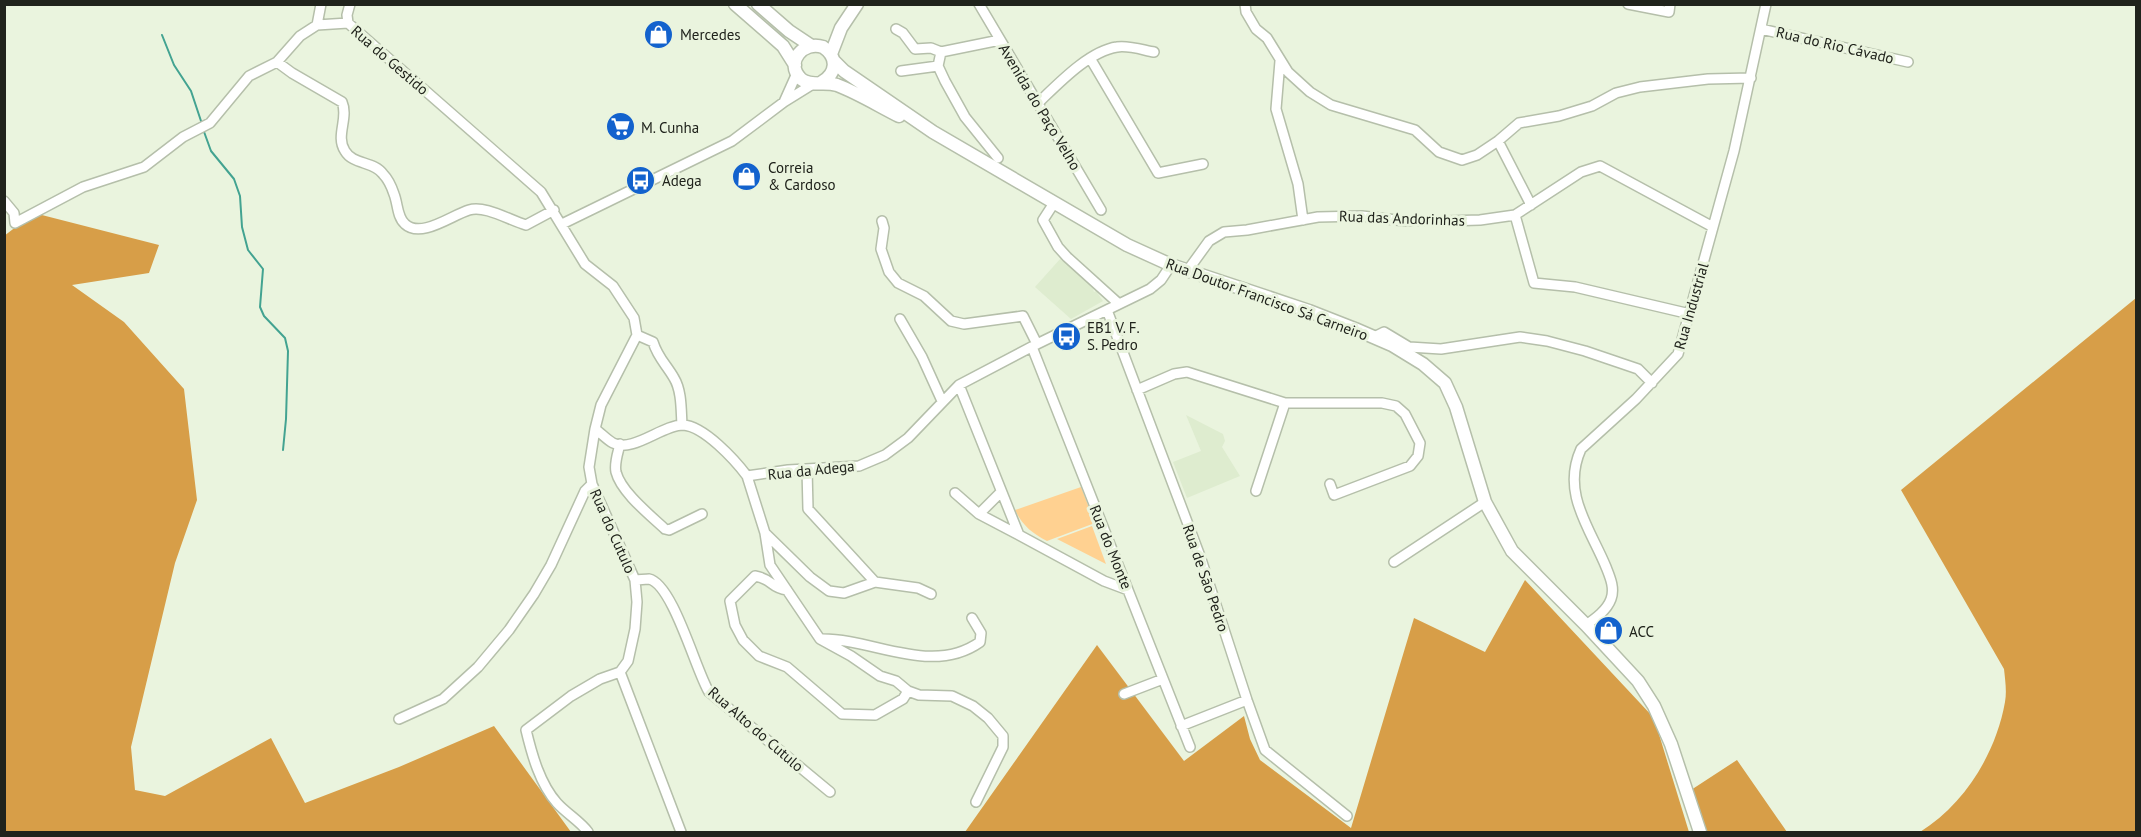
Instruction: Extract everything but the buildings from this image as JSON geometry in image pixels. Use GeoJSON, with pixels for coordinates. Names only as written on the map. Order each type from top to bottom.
{"type":"FeatureCollection","features":[{"type":"Feature","properties":{"kind":"main road"},"geometry":{"type":"LineString","coordinates":[[735,4],[783,46],[804,81],[818,83],[832,74],[832,57],[841,28],[857,4]]}},
{"type":"Feature","properties":{"kind":"main road"},"geometry":{"type":"LineString","coordinates":[[758,4],[789,31],[814,45],[823,46],[832,57]]}},
{"type":"Feature","properties":{"kind":"main road"},"geometry":{"type":"LineString","coordinates":[[796,69],[799,52],[841,28]]}},
{"type":"Feature","properties":{"kind":"main road","name":"Rua Doutor Francisco Sá Carneiro"},"geometry":{"type":"LineString","coordinates":[[832,57],[844,71],[933,132],[1127,245],[1171,265],[1309,311],[1374,337],[1423,364],[1445,384],[1456,407],[1485,502],[1512,551],[1643,687],[1671,744],[1700,832]]}},
{"type":"Feature","properties":{"kind":"main road","name":"Rua Doutor Francisco Sá Carneiro"},"geometry":{"type":"LineString","coordinates":[[818,83],[836,85],[933,132]]}},
{"type":"Feature","properties":{"kind":"street"},"geometry":{"type":"LineString","coordinates":[[4,201],[14,213],[15,223],[83,188],[144,167],[166,148],[210,123],[249,76],[277,62],[300,36],[317,25],[321,4]]}},
{"type":"Feature","properties":{"kind":"street"},"geometry":{"type":"LineString","coordinates":[[348,23],[347,15],[350,4]]}},
{"type":"Feature","properties":{"kind":"street","name":"Avenida do Paço Velho"},"geometry":{"type":"LineString","coordinates":[[979,4],[1101,210]]}},
{"type":"Feature","properties":{"kind":"street"},"geometry":{"type":"LineString","coordinates":[[1245,4],[1246,12],[1256,29],[1267,38],[1288,72],[1310,92],[1324,101],[1363,116],[1415,130],[1439,152],[1462,160],[1477,155],[1519,123],[1559,116],[1592,106],[1616,93],[1640,87],[1708,79],[1751,78]]}},
{"type":"Feature","properties":{"kind":"street"},"geometry":{"type":"LineString","coordinates":[[1628,4],[1669,12],[1670,4]]}},
{"type":"Feature","properties":{"kind":"street","name":"Rua Industrial"},"geometry":{"type":"LineString","coordinates":[[1586,626],[1600,615],[1611,598],[1612,582],[1594,538],[1576,503],[1573,477],[1578,456],[1581,449],[1652,382],[1678,354],[1734,151],[1766,4]]}},
{"type":"Feature","properties":{"kind":"street","name":"Rua do Gestido"},"geometry":{"type":"LineString","coordinates":[[317,25],[348,23],[542,192],[562,224]]}},
{"type":"Feature","properties":{"kind":"street"},"geometry":{"type":"LineString","coordinates":[[896,29],[903,33],[915,49],[931,48],[941,52],[1000,40]]}},
{"type":"Feature","properties":{"kind":"street","name":"Rua do Rio Cávado"},"geometry":{"type":"LineString","coordinates":[[1761,29],[1908,62]]}},
{"type":"Feature","properties":{"kind":"street"},"geometry":{"type":"LineString","coordinates":[[1038,103],[1100,52],[1119,46],[1154,52]]}},
{"type":"Feature","properties":{"kind":"street"},"geometry":{"type":"LineString","coordinates":[[941,52],[938,66],[965,117],[998,158]]}},
{"type":"Feature","properties":{"kind":"street"},"geometry":{"type":"LineString","coordinates":[[1090,58],[1158,173],[1203,164]]}},
{"type":"Feature","properties":{"kind":"street"},"geometry":{"type":"LineString","coordinates":[[1280,59],[1275,109],[1298,184],[1303,219]]}},
{"type":"Feature","properties":{"kind":"street"},"geometry":{"type":"LineString","coordinates":[[277,62],[342,102],[345,109],[341,140],[345,153],[353,159],[374,166],[383,173],[395,195],[399,215],[405,224],[414,229],[424,229],[471,209],[488,211],[526,225],[554,210]]}},
{"type":"Feature","properties":{"kind":"street"},"geometry":{"type":"LineString","coordinates":[[901,71],[938,66]]}},
{"type":"Feature","properties":{"kind":"street"},"geometry":{"type":"LineString","coordinates":[[784,102],[796,69]]}},
{"type":"Feature","properties":{"kind":"street"},"geometry":{"type":"LineString","coordinates":[[595,429],[614,444],[627,445],[682,425],[678,385],[660,361],[653,342],[637,335],[634,318],[613,286],[585,264],[562,224],[732,141],[784,102],[818,83]]}},
{"type":"Feature","properties":{"kind":"street"},"geometry":{"type":"LineString","coordinates":[[1498,141],[1531,205]]}},
{"type":"Feature","properties":{"kind":"street","name":"Rua das Andorinhas"},"geometry":{"type":"LineString","coordinates":[[1188,270],[1209,242],[1224,232],[1318,217],[1362,216],[1406,221],[1447,221],[1515,216],[1581,172],[1600,166],[1713,227]]}},
{"type":"Feature","properties":{"kind":"street"},"geometry":{"type":"LineString","coordinates":[[1054,203],[1043,220],[1058,247],[1119,304]]}},
{"type":"Feature","properties":{"kind":"street"},"geometry":{"type":"LineString","coordinates":[[1515,216],[1534,283],[1575,287],[1690,314]]}},
{"type":"Feature","properties":{"kind":"street","name":"Rua do Monte"},"geometry":{"type":"LineString","coordinates":[[882,221],[884,228],[881,249],[889,272],[898,283],[924,296],[951,321],[964,324],[1023,316],[1190,747]]}},
{"type":"Feature","properties":{"kind":"street","name":"Rua da Adega"},"geometry":{"type":"LineString","coordinates":[[682,425],[691,426],[714,441],[731,456],[747,476],[859,466],[885,455],[908,438],[959,385],[1150,289],[1161,280],[1171,265]]}},
{"type":"Feature","properties":{"kind":"street","name":"Rua de São Pedro"},"geometry":{"type":"LineString","coordinates":[[1107,310],[1200,556],[1265,750],[1347,816]]}},
{"type":"Feature","properties":{"kind":"street"},"geometry":{"type":"LineString","coordinates":[[900,319],[922,357],[942,401]]}},
{"type":"Feature","properties":{"kind":"street"},"geometry":{"type":"LineString","coordinates":[[1374,337],[1384,332],[1409,347],[1441,349],[1520,337],[1547,341],[1638,369],[1652,382]]}},
{"type":"Feature","properties":{"kind":"street","name":"Rua do Cutulo"},"geometry":{"type":"LineString","coordinates":[[620,672],[628,661],[635,629],[637,602],[635,580],[592,484],[589,467],[595,429],[602,405],[637,335]]}},
{"type":"Feature","properties":{"kind":"street"},"geometry":{"type":"LineString","coordinates":[[1137,390],[1174,374],[1187,372],[1286,403],[1382,403],[1396,406],[1405,414],[1420,443],[1418,456],[1410,466],[1334,495],[1330,484]]}},
{"type":"Feature","properties":{"kind":"street"},"geometry":{"type":"LineString","coordinates":[[959,385],[1019,535]]}},
{"type":"Feature","properties":{"kind":"street"},"geometry":{"type":"LineString","coordinates":[[1256,491],[1286,403]]}},
{"type":"Feature","properties":{"kind":"street"},"geometry":{"type":"LineString","coordinates":[[620,444],[616,474],[637,504],[665,528],[669,530],[702,514]]}},
{"type":"Feature","properties":{"kind":"street"},"geometry":{"type":"LineString","coordinates":[[807,469],[808,509],[875,582]]}},
{"type":"Feature","properties":{"kind":"street"},"geometry":{"type":"LineString","coordinates":[[747,476],[765,534],[770,566],[820,639],[851,656],[880,676],[896,681],[908,691],[920,695],[952,696],[973,706],[988,718],[1003,736],[1003,747],[976,802]]}},
{"type":"Feature","properties":{"kind":"street"},"geometry":{"type":"LineString","coordinates":[[399,719],[443,699],[484,660],[534,594],[551,565],[585,491],[592,484]]}},
{"type":"Feature","properties":{"kind":"street"},"geometry":{"type":"LineString","coordinates":[[980,514],[1001,492]]}},
{"type":"Feature","properties":{"kind":"street"},"geometry":{"type":"LineString","coordinates":[[955,494],[980,514],[1104,580],[1128,590]]}},
{"type":"Feature","properties":{"kind":"street"},"geometry":{"type":"LineString","coordinates":[[1394,562],[1485,502]]}},
{"type":"Feature","properties":{"kind":"street"},"geometry":{"type":"LineString","coordinates":[[765,534],[810,577],[829,591],[844,593],[875,582],[918,588],[931,594]]}},
{"type":"Feature","properties":{"kind":"street"},"geometry":{"type":"LineString","coordinates":[[787,590],[776,589],[767,579],[755,576],[730,601],[735,625],[743,640],[759,656],[787,667],[842,714],[875,715],[903,699],[908,691]]}},
{"type":"Feature","properties":{"kind":"street","name":"Rua Alto do Cutulo"},"geometry":{"type":"LineString","coordinates":[[635,580],[650,579],[662,588],[691,646],[702,681],[709,692],[830,792]]}},
{"type":"Feature","properties":{"kind":"street"},"geometry":{"type":"LineString","coordinates":[[820,639],[839,639],[888,652],[939,657],[968,650],[980,642],[981,633],[972,618]]}},
{"type":"Feature","properties":{"kind":"street"},"geometry":{"type":"LineString","coordinates":[[588,832],[556,802],[546,787],[531,750],[526,730],[571,696],[600,678],[620,672],[681,832]]}},
{"type":"Feature","properties":{"kind":"street"},"geometry":{"type":"LineString","coordinates":[[1124,694],[1163,679]]}},
{"type":"Feature","properties":{"kind":"street"},"geometry":{"type":"LineString","coordinates":[[1181,726],[1247,700]]}},
{"type":"Feature","properties":{"kind":"shaded area"},"geometry":{"type":"Polygon","coordinates":[[[34,213],[159,245],[149,273],[72,285],[124,322],[184,389],[197,500],[175,563],[131,747],[135,790],[165,796],[271,738],[305,803],[399,767],[494,726],[571,832],[5,832],[4,236],[34,213]]]}},
{"type":"Feature","properties":{"kind":"shaded area"},"geometry":{"type":"Polygon","coordinates":[[[1061,258],[1092,286],[1094,292],[1096,291],[1103,301],[1071,319],[1035,287],[1061,258]]]}},
{"type":"Feature","properties":{"kind":"shaded area"},"geometry":{"type":"Polygon","coordinates":[[[2136,298],[2136,832],[1920,832],[1951,807],[1976,776],[2001,721],[2006,685],[2004,669],[1901,490],[2136,298]]]}},
{"type":"Feature","properties":{"kind":"shaded area"},"geometry":{"type":"Polygon","coordinates":[[[1186,415],[1223,434],[1225,441],[1222,447],[1240,476],[1187,498],[1173,462],[1201,451],[1186,415]]]}},
{"type":"Feature","properties":{"kind":"shaded area"},"geometry":{"type":"Polygon","coordinates":[[[1081,487],[1095,523],[1047,541],[1028,528],[1015,510],[1081,487]]]}},
{"type":"Feature","properties":{"kind":"shaded area"},"geometry":{"type":"Polygon","coordinates":[[[1092,526],[1106,564],[1057,539],[1092,526]]]}},
{"type":"Feature","properties":{"kind":"shaded area"},"geometry":{"type":"Polygon","coordinates":[[[1525,580],[1654,718],[1689,832],[965,832],[1097,645],[1184,761],[1244,716],[1250,739],[1260,760],[1351,828],[1414,618],[1485,652],[1525,580]]]}},
{"type":"Feature","properties":{"kind":"shaded area"},"geometry":{"type":"Polygon","coordinates":[[[1737,760],[1787,832],[1705,832],[1691,790],[1737,760]]]}},
{"type":"Feature","properties":{"kind":"waterway"},"geometry":{"type":"LineString","coordinates":[[162,35],[174,65],[191,91],[202,124]]}},
{"type":"Feature","properties":{"kind":"waterway"},"geometry":{"type":"LineString","coordinates":[[203,129],[211,151],[234,179],[240,196],[242,227],[248,250],[263,269],[260,307],[264,316],[285,338],[288,351],[283,450]]}},
{"type":"Feature","properties":{"kind":"place","name":"Mercedes"},"geometry":{"type":"Point","coordinates":[659,34]}},
{"type":"Feature","properties":{"kind":"place","name":"M. Cunha"},"geometry":{"type":"Point","coordinates":[620,127]}},
{"type":"Feature","properties":{"kind":"place","name":"Correia & Cardoso"},"geometry":{"type":"Point","coordinates":[747,176]}},
{"type":"Feature","properties":{"kind":"place","name":"Adega"},"geometry":{"type":"Point","coordinates":[641,180]}},
{"type":"Feature","properties":{"kind":"place","name":"EB1 V. F. S. Pedro"},"geometry":{"type":"Point","coordinates":[1066,336]}},
{"type":"Feature","properties":{"kind":"place","name":"ACC"},"geometry":{"type":"Point","coordinates":[1608,631]}}]}
